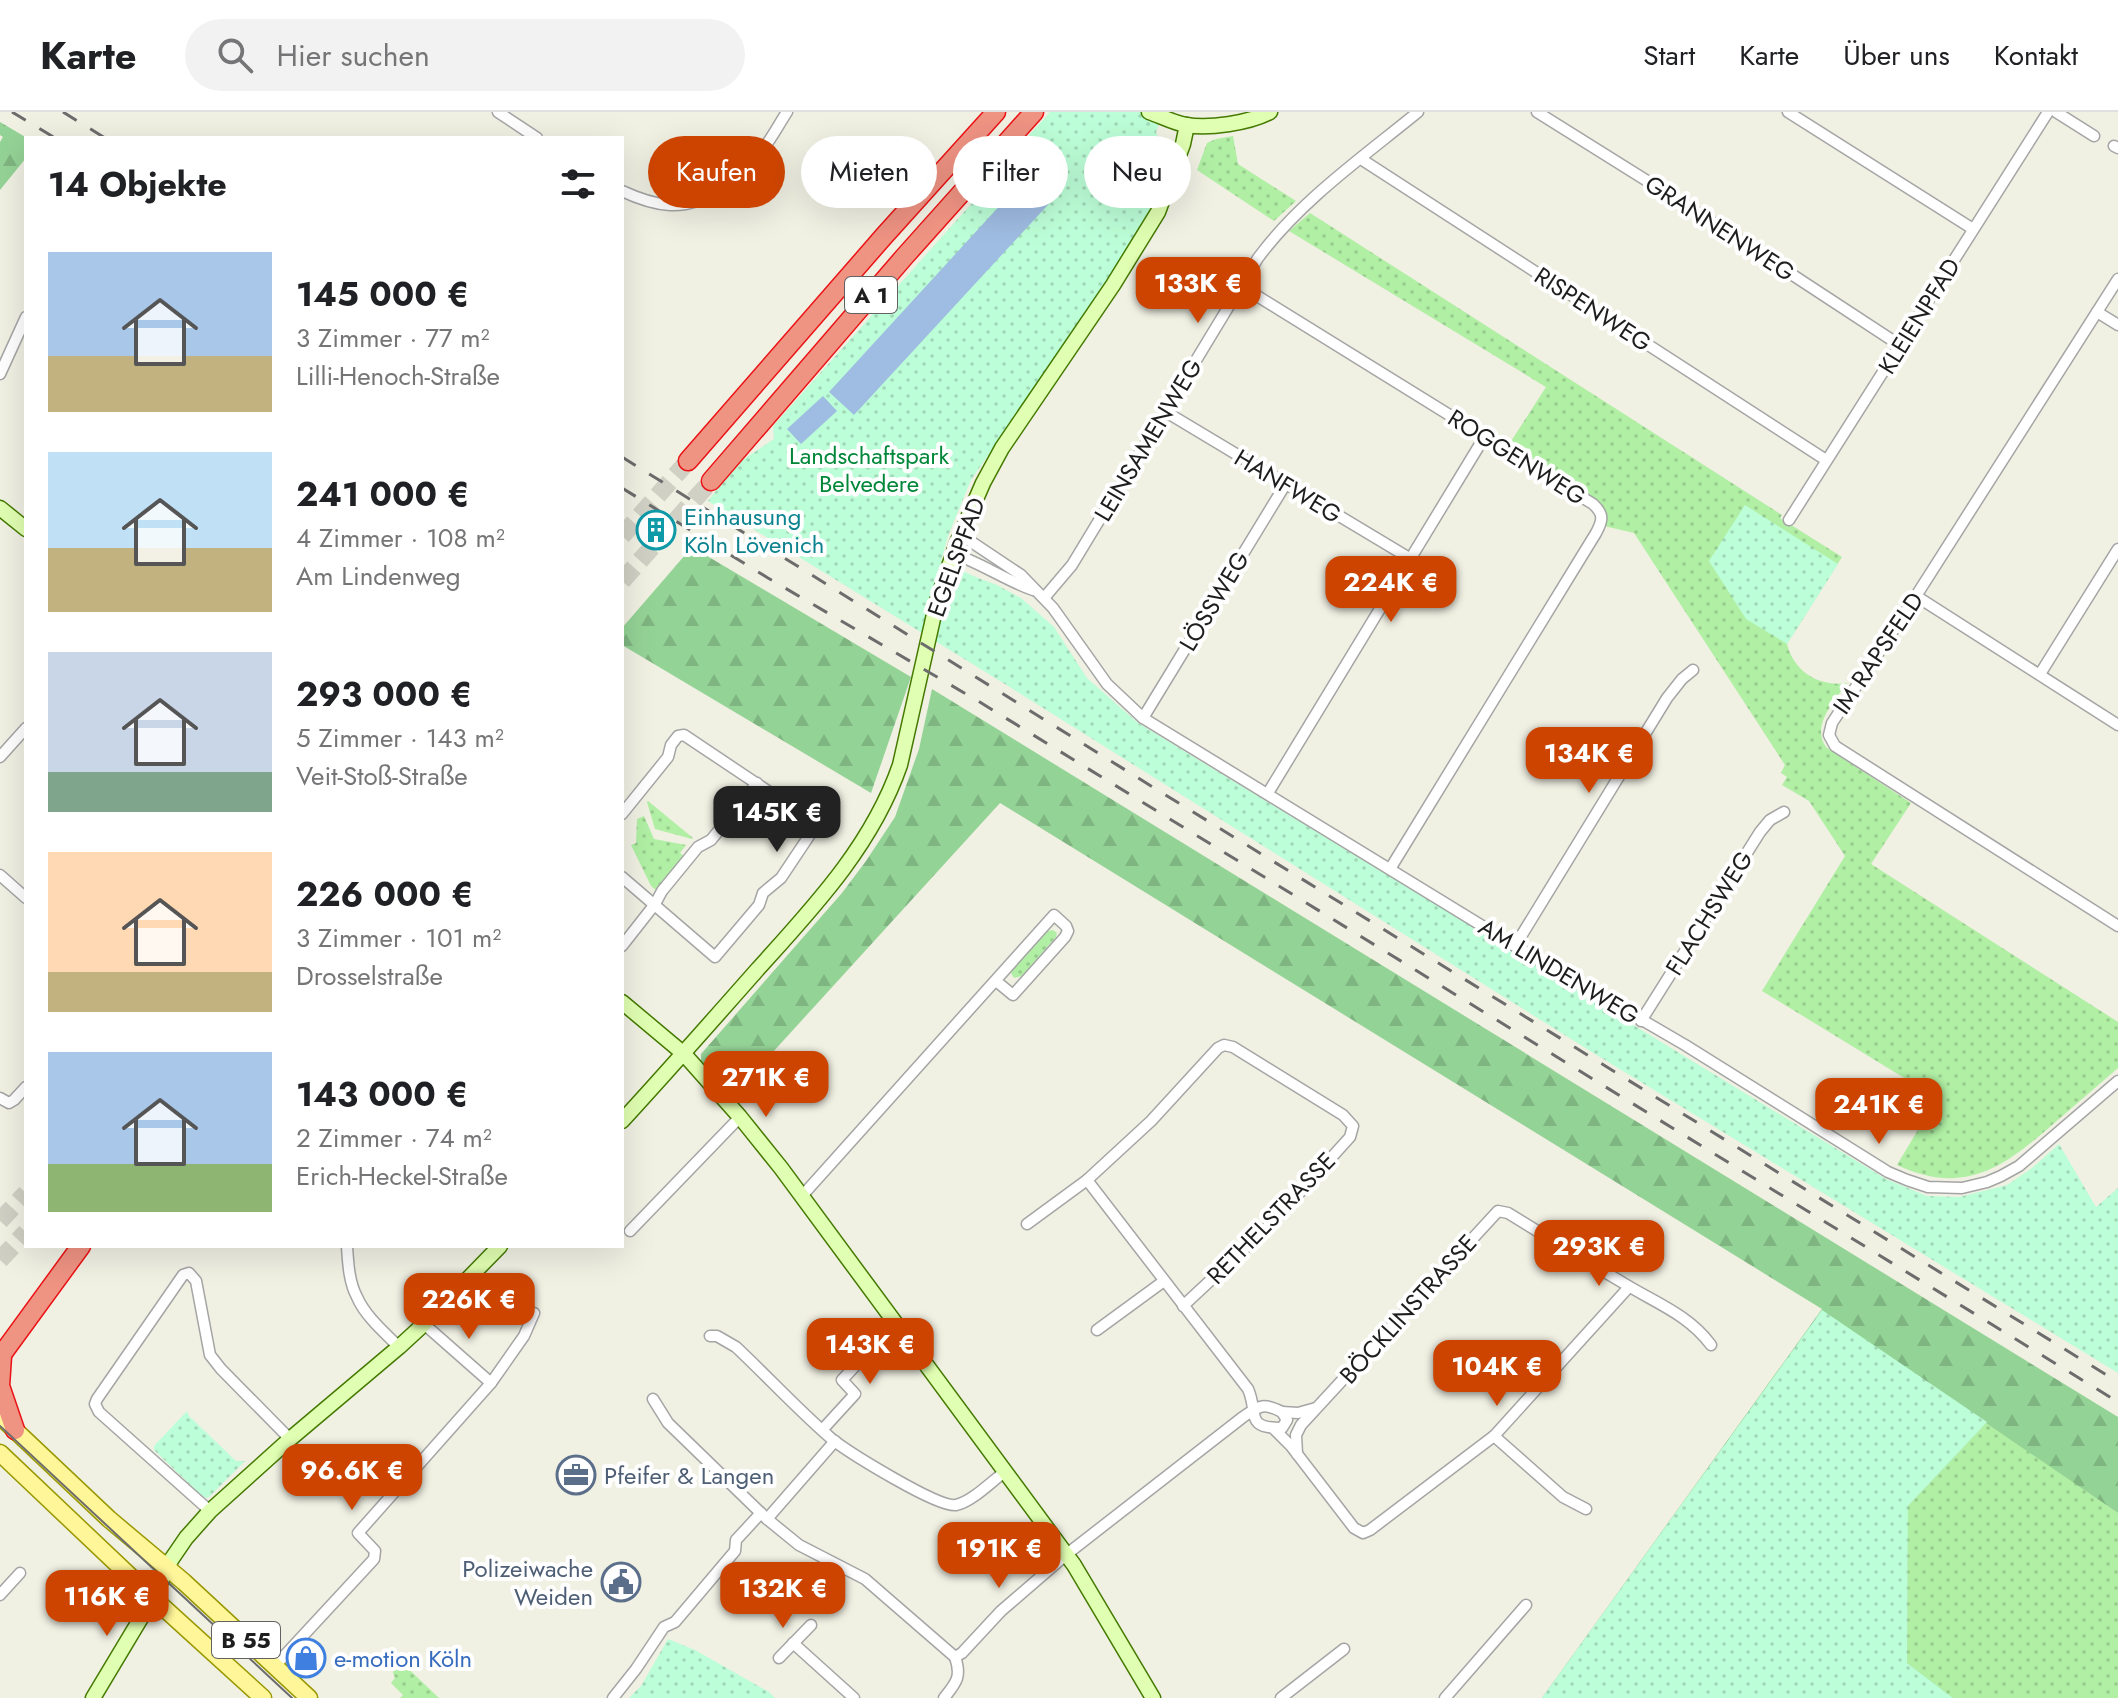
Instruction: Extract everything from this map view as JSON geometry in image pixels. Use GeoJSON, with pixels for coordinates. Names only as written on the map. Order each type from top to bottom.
{"type":"FeatureCollection","features":[{"type":"Feature","properties":{"kind":"highway","name":"A 1"},"geometry":{"type":"LineString","coordinates":[[688,461],[996,112]]}},
{"type":"Feature","properties":{"kind":"highway","name":"A 1"},"geometry":{"type":"LineString","coordinates":[[711,481],[1034,112]]}},
{"type":"Feature","properties":{"kind":"highway"},"geometry":{"type":"LineString","coordinates":[[15,1430],[0,1386],[1,1356],[80,1248]]}},
{"type":"Feature","properties":{"kind":"main road","name":"B 55"},"geometry":{"type":"LineString","coordinates":[[0,1416],[109,1519],[168,1567],[309,1698]]}},
{"type":"Feature","properties":{"kind":"main road","name":"B 55"},"geometry":{"type":"LineString","coordinates":[[0,1453],[263,1698]]}},
{"type":"Feature","properties":{"kind":"street"},"geometry":{"type":"LineString","coordinates":[[498,112],[534,136]]}},
{"type":"Feature","properties":{"kind":"street"},"geometry":{"type":"LineString","coordinates":[[624,192],[644,201],[671,206],[709,196],[731,182],[763,150],[787,112]]}},
{"type":"Feature","properties":{"kind":"street"},"geometry":{"type":"LineString","coordinates":[[1149,112],[1187,125],[1250,120],[1270,112]]}},
{"type":"Feature","properties":{"kind":"street","name":"LEINSAMENWEG"},"geometry":{"type":"LineString","coordinates":[[1039,594],[1072,565],[1258,258],[1286,224],[1418,112]]}},
{"type":"Feature","properties":{"kind":"street","name":"GRANNENWEG"},"geometry":{"type":"LineString","coordinates":[[1537,112],[1901,346]]}},
{"type":"Feature","properties":{"kind":"street"},"geometry":{"type":"LineString","coordinates":[[1788,112],[1973,229]]}},
{"type":"Feature","properties":{"kind":"street","name":"KLEIENPFAD"},"geometry":{"type":"LineString","coordinates":[[1789,520],[2048,112]]}},
{"type":"Feature","properties":{"kind":"street"},"geometry":{"type":"LineString","coordinates":[[2056,112],[2094,136]]}},
{"type":"Feature","properties":{"kind":"street","name":"EGELSPFAD"},"geometry":{"type":"LineString","coordinates":[[624,1119],[837,878],[884,806],[900,765],[937,601],[983,483],[1002,448],[1113,285],[1158,212],[1187,125]]}},
{"type":"Feature","properties":{"kind":"street","name":"RISPENWEG"},"geometry":{"type":"LineString","coordinates":[[1361,159],[1826,460]]}},
{"type":"Feature","properties":{"kind":"street","name":"IM RAPSFELD"},"geometry":{"type":"LineString","coordinates":[[2118,279],[1832,723],[1829,735],[1835,746],[2118,926]]}},
{"type":"Feature","properties":{"kind":"street","name":"ROGGENWEG"},"geometry":{"type":"LineString","coordinates":[[1241,286],[1593,504],[1599,509],[1602,520],[1390,869]]}},
{"type":"Feature","properties":{"kind":"street"},"geometry":{"type":"LineString","coordinates":[[2097,312],[2118,325]]}},
{"type":"Feature","properties":{"kind":"street"},"geometry":{"type":"LineString","coordinates":[[0,374],[24,321]]}},
{"type":"Feature","properties":{"kind":"street","name":"HANFWEG"},"geometry":{"type":"LineString","coordinates":[[1166,412],[1411,559]]}},
{"type":"Feature","properties":{"kind":"street"},"geometry":{"type":"LineString","coordinates":[[1268,793],[1485,436]]}},
{"type":"Feature","properties":{"kind":"street","name":"LÖSSWEG"},"geometry":{"type":"LineString","coordinates":[[1143,718],[1285,485]]}},
{"type":"Feature","properties":{"kind":"street"},"geometry":{"type":"LineString","coordinates":[[0,508],[24,527]]}},
{"type":"Feature","properties":{"kind":"street","name":"AM LINDENWEG"},"geometry":{"type":"LineString","coordinates":[[961,535],[1021,575],[1107,684],[1143,718],[1515,946],[1685,1045],[1888,1172],[1937,1188],[1962,1188],[1987,1182],[2010,1171],[2038,1150],[2118,1081]]}},
{"type":"Feature","properties":{"kind":"street"},"geometry":{"type":"LineString","coordinates":[[2040,674],[2118,549]]}},
{"type":"Feature","properties":{"kind":"street"},"geometry":{"type":"LineString","coordinates":[[954,554],[971,559],[1039,594]]}},
{"type":"Feature","properties":{"kind":"street"},"geometry":{"type":"LineString","coordinates":[[1916,596],[2118,725]]}},
{"type":"Feature","properties":{"kind":"street"},"geometry":{"type":"LineString","coordinates":[[1515,946],[1667,698],[1693,670]]}},
{"type":"Feature","properties":{"kind":"street"},"geometry":{"type":"LineString","coordinates":[[0,757],[24,730]]}},
{"type":"Feature","properties":{"kind":"street"},"geometry":{"type":"LineString","coordinates":[[624,812],[668,757],[671,745],[678,736],[689,737],[817,824],[781,878],[763,893],[759,905],[715,957],[624,879]]}},
{"type":"Feature","properties":{"kind":"street"},"geometry":{"type":"LineString","coordinates":[[624,943],[698,847],[711,840],[757,783]]}},
{"type":"Feature","properties":{"kind":"street","name":"FLACHSWEG"},"geometry":{"type":"LineString","coordinates":[[1641,1021],[1760,832],[1770,820],[1784,812]]}},
{"type":"Feature","properties":{"kind":"street"},"geometry":{"type":"LineString","coordinates":[[0,875],[24,892]]}},
{"type":"Feature","properties":{"kind":"street"},"geometry":{"type":"LineString","coordinates":[[802,1196],[1054,915],[1066,926],[1068,931],[1065,937],[1013,995],[996,981]]}},
{"type":"Feature","properties":{"kind":"street"},"geometry":{"type":"LineString","coordinates":[[624,1004],[684,1054],[740,1117],[802,1196],[1067,1554],[1153,1698]]}},
{"type":"Feature","properties":{"kind":"street","name":"RETHELSTRASSE"},"geometry":{"type":"LineString","coordinates":[[1087,1180],[1151,1121],[1224,1045],[1233,1047],[1343,1115],[1353,1126],[1350,1137],[1274,1221],[1183,1306]]}},
{"type":"Feature","properties":{"kind":"street"},"geometry":{"type":"LineString","coordinates":[[0,1098],[9,1103],[24,1089]]}},
{"type":"Feature","properties":{"kind":"street"},"geometry":{"type":"LineString","coordinates":[[630,1231],[740,1117]]}},
{"type":"Feature","properties":{"kind":"street"},"geometry":{"type":"LineString","coordinates":[[1027,1224],[1087,1180],[1255,1398],[1282,1412],[1298,1413],[1318,1407]]}},
{"type":"Feature","properties":{"kind":"street","name":"BÖCKLINSTRASSE"},"geometry":{"type":"LineString","coordinates":[[1304,1422],[1498,1211],[1508,1213],[1629,1287]]}},
{"type":"Feature","properties":{"kind":"street"},"geometry":{"type":"LineString","coordinates":[[347,1248],[357,1298],[399,1347]]}},
{"type":"Feature","properties":{"kind":"street"},"geometry":{"type":"LineString","coordinates":[[93,1698],[186,1538],[210,1511],[399,1347],[498,1248]]}},
{"type":"Feature","properties":{"kind":"street"},"geometry":{"type":"LineString","coordinates":[[210,1511],[99,1412],[95,1404],[183,1275],[189,1273],[196,1281],[210,1355],[290,1439]]}},
{"type":"Feature","properties":{"kind":"street"},"geometry":{"type":"LineString","coordinates":[[1097,1330],[1164,1281]]}},
{"type":"Feature","properties":{"kind":"street"},"geometry":{"type":"LineString","coordinates":[[1277,1428],[1354,1528],[1363,1533],[1424,1491],[1494,1436],[1629,1287],[1683,1317],[1711,1345]]}},
{"type":"Feature","properties":{"kind":"street"},"geometry":{"type":"LineString","coordinates":[[274,1667],[374,1559],[375,1551],[359,1536],[359,1530],[491,1383],[524,1336],[534,1313]]}},
{"type":"Feature","properties":{"kind":"street"},"geometry":{"type":"LineString","coordinates":[[823,1429],[855,1394],[842,1380],[895,1323]]}},
{"type":"Feature","properties":{"kind":"street"},"geometry":{"type":"LineString","coordinates":[[424,1324],[491,1383]]}},
{"type":"Feature","properties":{"kind":"street"},"geometry":{"type":"LineString","coordinates":[[710,1336],[717,1336],[736,1347],[835,1441],[940,1503],[955,1505],[968,1500],[1006,1471]]}},
{"type":"Feature","properties":{"kind":"street"},"geometry":{"type":"LineString","coordinates":[[1248,1389],[1254,1420],[1261,1425]]}},
{"type":"Feature","properties":{"kind":"street"},"geometry":{"type":"LineString","coordinates":[[653,1399],[668,1423],[764,1516],[799,1545],[865,1579],[955,1657],[959,1668],[957,1681],[944,1698]]}},
{"type":"Feature","properties":{"kind":"street"},"geometry":{"type":"LineString","coordinates":[[955,1657],[1001,1611],[1067,1554],[1229,1427],[1253,1410],[1270,1407]]}},
{"type":"Feature","properties":{"kind":"street"},"geometry":{"type":"LineString","coordinates":[[1277,1428],[1287,1420],[1282,1412]]}},
{"type":"Feature","properties":{"kind":"street"},"geometry":{"type":"LineString","coordinates":[[1297,1454],[1296,1435],[1304,1422]]}},
{"type":"Feature","properties":{"kind":"street"},"geometry":{"type":"LineString","coordinates":[[1229,1427],[1240,1423],[1277,1428],[1304,1422]]}},
{"type":"Feature","properties":{"kind":"street"},"geometry":{"type":"LineString","coordinates":[[1494,1436],[1563,1497],[1586,1509]]}},
{"type":"Feature","properties":{"kind":"street"},"geometry":{"type":"LineString","coordinates":[[613,1698],[664,1627],[675,1622],[735,1551],[736,1540],[764,1516],[835,1441]]}},
{"type":"Feature","properties":{"kind":"street"},"geometry":{"type":"LineString","coordinates":[[0,1595],[20,1573]]}},
{"type":"Feature","properties":{"kind":"street"},"geometry":{"type":"LineString","coordinates":[[1445,1698],[1526,1605]]}},
{"type":"Feature","properties":{"kind":"street"},"geometry":{"type":"LineString","coordinates":[[779,1658],[811,1625]]}},
{"type":"Feature","properties":{"kind":"street"},"geometry":{"type":"LineString","coordinates":[[793,1643],[854,1698]]}},
{"type":"Feature","properties":{"kind":"street"},"geometry":{"type":"LineString","coordinates":[[1281,1698],[1344,1649]]}},
{"type":"Feature","properties":{"kind":"green space","name":"Landschaftspark Belvedere"},"geometry":{"type":"Polygon","coordinates":[[[1050,112],[1162,112],[1158,136],[1084,136],[1084,208],[1152,208],[1134,245],[971,480],[941,561],[1021,598],[1054,627],[1087,678],[1138,723],[1886,1179],[1927,1196],[1959,1197],[2007,1185],[2059,1144],[2096,1207],[2118,1188],[2118,1373],[1595,1054],[708,501],[738,463],[774,439],[773,426],[968,208],[1068,208],[1068,136],[1029,136],[1050,112]]]}},
{"type":"Feature","properties":{"kind":"green space"},"geometry":{"type":"Polygon","coordinates":[[[0,122],[24,136],[24,160],[0,190],[0,142],[3,137],[0,135],[0,122]]]}},
{"type":"Feature","properties":{"kind":"green space"},"geometry":{"type":"Polygon","coordinates":[[[1233,136],[1238,164],[1296,201],[1274,221],[1197,170],[1207,143],[1233,136]]]}},
{"type":"Feature","properties":{"kind":"green space"},"geometry":{"type":"Polygon","coordinates":[[[1310,213],[1782,515],[1780,518],[1842,557],[1787,644],[1795,662],[1809,676],[1827,683],[1847,683],[1823,722],[1822,739],[1826,747],[1911,803],[1871,864],[2118,1022],[2118,1068],[2017,1154],[1981,1173],[1963,1177],[1943,1178],[1921,1174],[1897,1165],[1937,1098],[1762,991],[1845,856],[1809,801],[1782,785],[1787,777],[1781,773],[1785,765],[1634,533],[1604,526],[1605,516],[1508,446],[1546,387],[1289,231],[1310,213]]]}},
{"type":"Feature","properties":{"kind":"green space"},"geometry":{"type":"Polygon","coordinates":[[[1745,505],[1838,564],[1787,644],[1746,619],[1709,561],[1745,505]]]}},
{"type":"Feature","properties":{"kind":"green space"},"geometry":{"type":"Polygon","coordinates":[[[692,547],[911,677],[871,793],[624,646],[624,626],[692,547]]]}},
{"type":"Feature","properties":{"kind":"green space"},"geometry":{"type":"Polygon","coordinates":[[[932,689],[2118,1417],[2118,1513],[1986,1423],[1908,1506],[1907,1663],[1953,1698],[1542,1698],[1822,1309],[1000,803],[762,1064],[754,1057],[741,1071],[745,1076],[731,1091],[701,1061],[701,1054],[842,893],[895,817],[919,749],[932,689]]]}},
{"type":"Feature","properties":{"kind":"green space"},"geometry":{"type":"Polygon","coordinates":[[[648,801],[693,838],[655,829],[648,801]]]}},
{"type":"Feature","properties":{"kind":"green space"},"geometry":{"type":"Polygon","coordinates":[[[644,816],[654,839],[686,845],[680,853],[685,857],[657,891],[651,886],[631,845],[636,843],[637,819],[644,816]]]}},
{"type":"Feature","properties":{"kind":"green space"},"geometry":{"type":"Polygon","coordinates":[[[1048,931],[1057,933],[1056,937],[1022,976],[1014,978],[1011,973],[1013,969],[1048,931]]]}},
{"type":"Feature","properties":{"kind":"green space"},"geometry":{"type":"Polygon","coordinates":[[[1822,1310],[1987,1422],[1908,1506],[1907,1663],[1953,1698],[1542,1698],[1822,1310]]]}},
{"type":"Feature","properties":{"kind":"green space"},"geometry":{"type":"Polygon","coordinates":[[[187,1411],[236,1461],[245,1461],[208,1498],[203,1497],[154,1450],[154,1446],[187,1411]]]}},
{"type":"Feature","properties":{"kind":"green space"},"geometry":{"type":"Polygon","coordinates":[[[1987,1422],[2118,1513],[2118,1698],[1953,1698],[1907,1664],[1908,1506],[1987,1422]]]}},
{"type":"Feature","properties":{"kind":"green space"},"geometry":{"type":"Polygon","coordinates":[[[668,1639],[695,1650],[775,1698],[629,1698],[641,1686],[668,1639]]]}},
{"type":"Feature","properties":{"kind":"green space"},"geometry":{"type":"Polygon","coordinates":[[[396,1657],[439,1698],[400,1698],[403,1695],[391,1683],[395,1678],[396,1657]]]}},
{"type":"Feature","properties":{"kind":"water"},"geometry":{"type":"Polygon","coordinates":[[[998,208],[1045,208],[854,415],[829,392],[998,208]]]}},
{"type":"Feature","properties":{"kind":"water"},"geometry":{"type":"Polygon","coordinates":[[[823,396],[837,411],[801,444],[787,429],[823,396]]]}},
{"type":"Feature","properties":{"kind":"tunnel"},"geometry":{"type":"LineString","coordinates":[[624,534],[688,461]]}},
{"type":"Feature","properties":{"kind":"tunnel"},"geometry":{"type":"LineString","coordinates":[[624,579],[711,481]]}},
{"type":"Feature","properties":{"kind":"tunnel"},"geometry":{"type":"LineString","coordinates":[[0,1221],[24,1195]]}},
{"type":"Feature","properties":{"kind":"tunnel"},"geometry":{"type":"LineString","coordinates":[[0,1260],[24,1234]]}},
{"type":"Feature","properties":{"kind":"tram line"},"geometry":{"type":"LineString","coordinates":[[0,1426],[292,1698]]}},
{"type":"Feature","properties":{"kind":"railway"},"geometry":{"type":"LineString","coordinates":[[12,112],[52,136]]}},
{"type":"Feature","properties":{"kind":"railway"},"geometry":{"type":"LineString","coordinates":[[63,112],[102,136]]}},
{"type":"Feature","properties":{"kind":"railway"},"geometry":{"type":"LineString","coordinates":[[624,458],[2118,1382]]}},
{"type":"Feature","properties":{"kind":"railway"},"geometry":{"type":"LineString","coordinates":[[624,489],[978,701],[2118,1402]]}},
{"type":"Feature","properties":{"kind":"place","name":"Einhausung Köln Lövenich"},"geometry":{"type":"Point","coordinates":[656,530]}},
{"type":"Feature","properties":{"kind":"place","name":"Pfeifer & Langen"},"geometry":{"type":"Point","coordinates":[576,1475]}},
{"type":"Feature","properties":{"kind":"place","name":"Polizeiwache Weiden"},"geometry":{"type":"Point","coordinates":[621,1582]}},
{"type":"Feature","properties":{"kind":"place","name":"e-motion Köln"},"geometry":{"type":"Point","coordinates":[306,1658]}}]}
